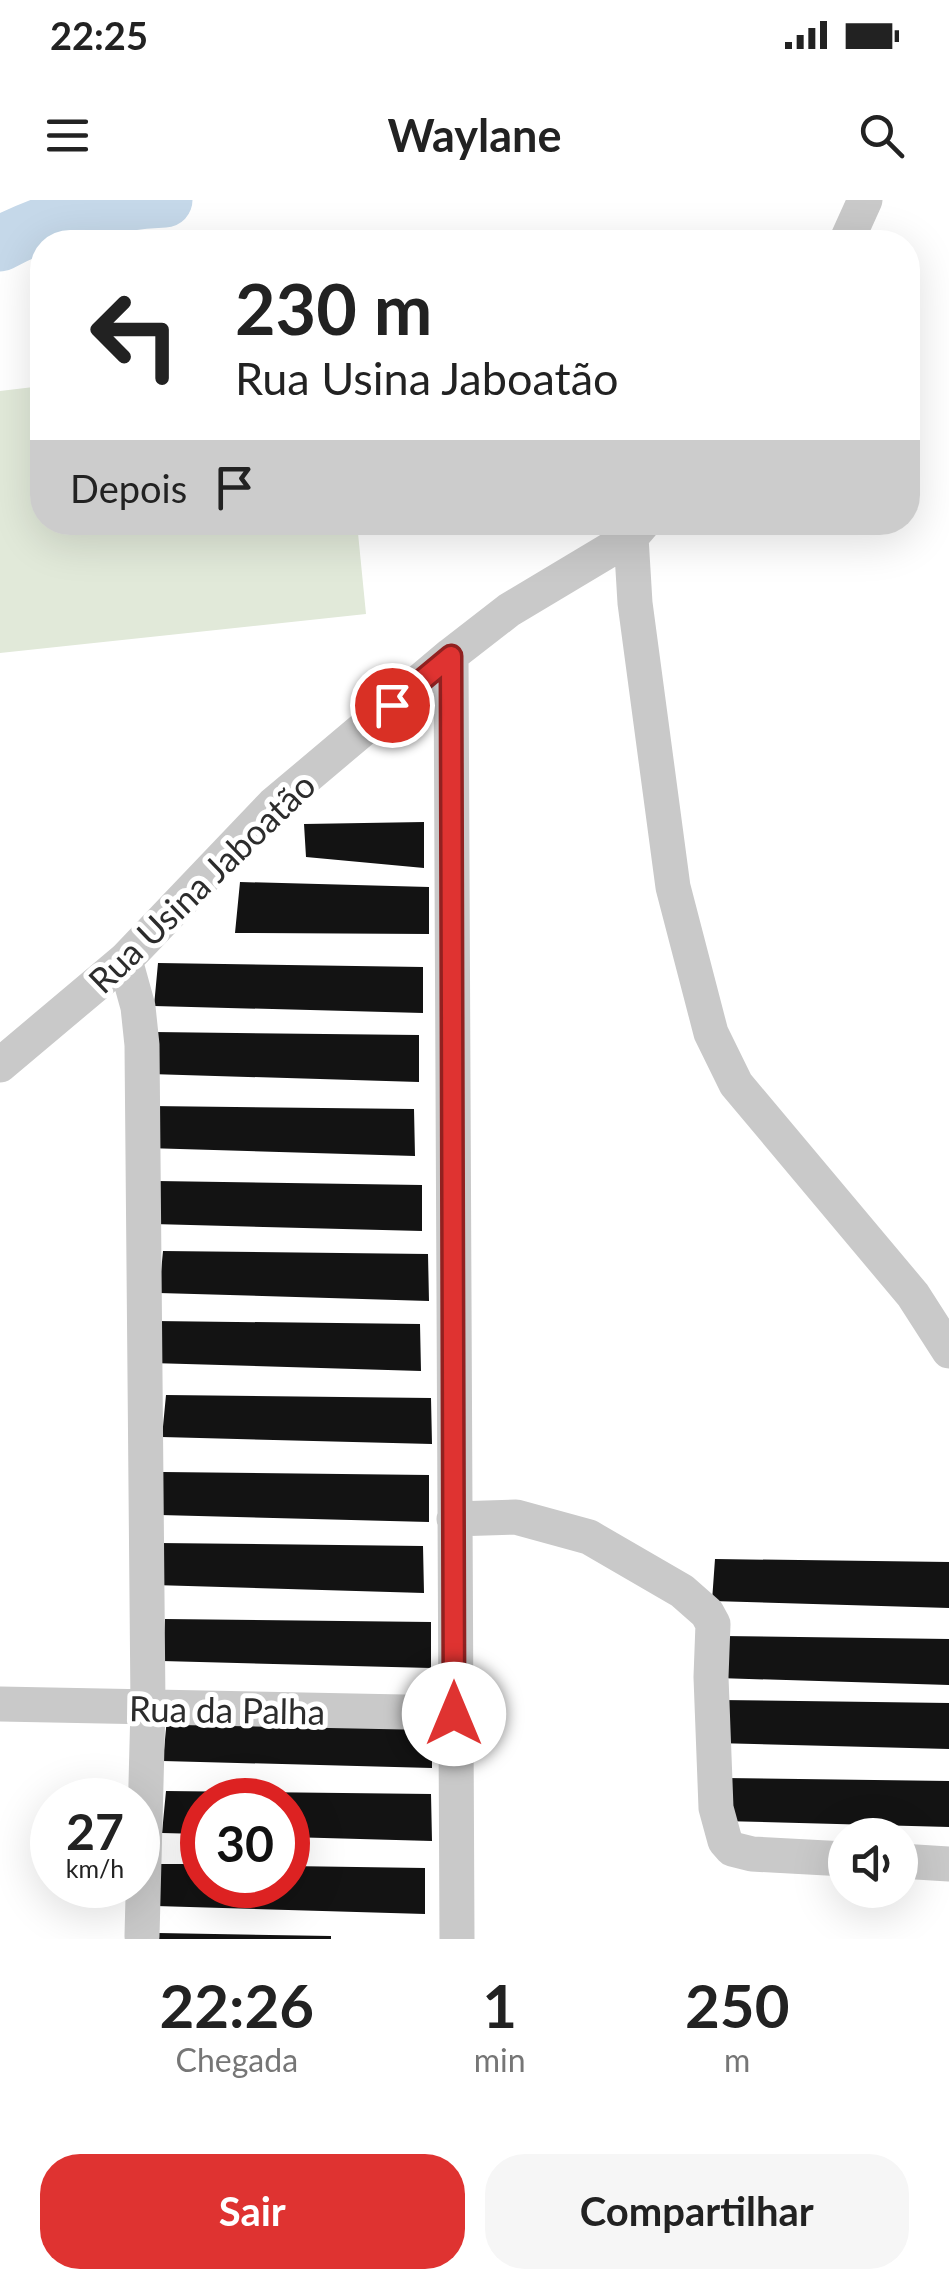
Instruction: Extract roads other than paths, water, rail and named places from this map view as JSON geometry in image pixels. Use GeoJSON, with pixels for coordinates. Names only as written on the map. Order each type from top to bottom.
{"type":"FeatureCollection","features":[{"type":"Feature","properties":{"kind":"street"},"geometry":{"type":"LineString","coordinates":[[851,230],[865,200]]}},
{"type":"Feature","properties":{"kind":"street","name":"Rua Usina Jaboatão"},"geometry":{"type":"LineString","coordinates":[[0,1065],[125,960],[273,805],[523,601],[629,535]]}},
{"type":"Feature","properties":{"kind":"street"},"geometry":{"type":"LineString","coordinates":[[637,535],[635,603],[673,887],[711,1033],[736,1084],[913,1295],[949,1351]]}},
{"type":"Feature","properties":{"kind":"street"},"geometry":{"type":"LineString","coordinates":[[451,656],[457,1939]]}},
{"type":"Feature","properties":{"kind":"street"},"geometry":{"type":"LineString","coordinates":[[125,960],[138,1006],[142,1045],[148,1707],[142,1936]]}},
{"type":"Feature","properties":{"kind":"street"},"geometry":{"type":"LineString","coordinates":[[454,1519],[531,1520],[589,1537],[682,1591],[713,1624],[716,1808],[725,1841],[732,1849],[752,1854],[828,1857]]}},
{"type":"Feature","properties":{"kind":"street","name":"Rua da Palha"},"geometry":{"type":"LineString","coordinates":[[0,1704],[454,1714]]}},
{"type":"Feature","properties":{"kind":"street"},"geometry":{"type":"LineString","coordinates":[[918,1862],[949,1864]]}},
{"type":"Feature","properties":{"kind":"waterway"},"geometry":{"type":"LineString","coordinates":[[0,244],[38,226],[80,213],[165,200]]}}]}
